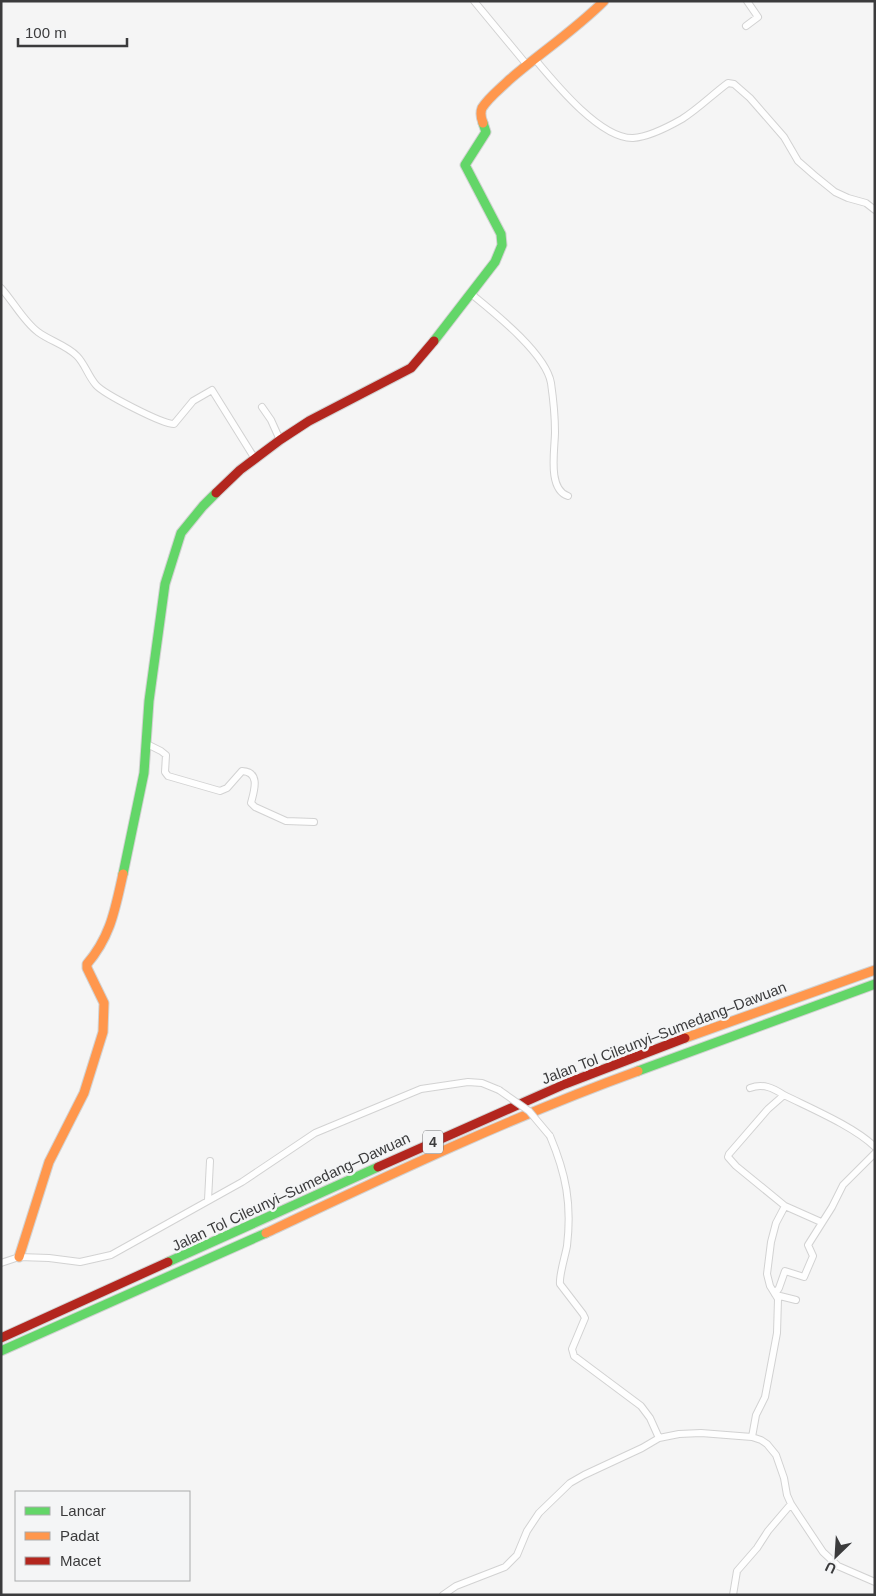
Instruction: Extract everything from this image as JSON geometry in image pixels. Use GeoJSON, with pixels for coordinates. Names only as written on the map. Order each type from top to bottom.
{"type":"FeatureCollection","features":[{"type":"Feature","properties":{"kind":"main road"},"geometry":{"type":"LineString","coordinates":[[19,1257],[49,1162],[84,1093],[103,1032],[104,1003],[87,968],[87,964],[99,950],[111,925],[144,773],[150,692],[165,584],[178,541],[186,526],[203,506],[240,470],[309,421],[410,368],[427,350],[495,262],[501,249],[502,238],[465,166],[486,129],[481,110],[485,103],[534,58],[585,20],[602,2]]}},
{"type":"Feature","properties":{"kind":"main road","name":"Jalan Tol Cileunyi–Sumedang–Dawuan"},"geometry":{"type":"LineString","coordinates":[[1,1338],[565,1084],[754,1012],[875,970]]}},
{"type":"Feature","properties":{"kind":"main road","name":"Jalan Tol Cileunyi–Sumedang–Dawuan"},"geometry":{"type":"LineString","coordinates":[[1,1351],[204,1261],[452,1146],[560,1100],[748,1029],[875,984]]}},
{"type":"Feature","properties":{"kind":"street"},"geometry":{"type":"LineString","coordinates":[[474,1],[527,65]]}},
{"type":"Feature","properties":{"kind":"street"},"geometry":{"type":"LineString","coordinates":[[746,26],[758,17],[747,1]]}},
{"type":"Feature","properties":{"kind":"street"},"geometry":{"type":"LineString","coordinates":[[534,58],[586,114],[604,129],[620,137],[627,138],[635,138],[653,133],[684,118],[728,83],[734,84],[750,98],[784,138],[798,161],[835,192],[866,203],[875,210]]}},
{"type":"Feature","properties":{"kind":"street"},"geometry":{"type":"LineString","coordinates":[[1,288],[36,332],[52,339],[78,357],[101,390],[140,410],[174,424],[193,401],[212,390],[255,459]]}},
{"type":"Feature","properties":{"kind":"street"},"geometry":{"type":"LineString","coordinates":[[470,293],[515,331],[538,359],[550,378],[555,430],[554,475],[561,490],[568,496]]}},
{"type":"Feature","properties":{"kind":"street"},"geometry":{"type":"LineString","coordinates":[[262,408],[280,440]]}},
{"type":"Feature","properties":{"kind":"street"},"geometry":{"type":"LineString","coordinates":[[147,744],[162,751],[166,756],[165,772],[168,776],[220,791],[227,788],[242,771],[246,771],[254,777],[256,784],[251,802],[255,807],[286,821],[314,822]]}},
{"type":"Feature","properties":{"kind":"street"},"geometry":{"type":"LineString","coordinates":[[1,1263],[19,1257],[80,1262],[110,1255],[242,1182],[315,1133],[421,1089],[468,1082],[482,1083],[499,1090],[529,1112],[550,1136],[561,1161],[569,1201],[570,1223],[560,1284],[584,1318],[572,1352],[574,1356],[641,1406],[650,1418],[659,1438]]}},
{"type":"Feature","properties":{"kind":"street"},"geometry":{"type":"LineString","coordinates":[[750,1088],[767,1086],[855,1132],[875,1147]]}},
{"type":"Feature","properties":{"kind":"street"},"geometry":{"type":"LineString","coordinates":[[784,1095],[768,1108],[728,1157],[736,1166],[785,1206],[821,1222]]}},
{"type":"Feature","properties":{"kind":"street"},"geometry":{"type":"LineString","coordinates":[[775,1294],[785,1271],[804,1277],[813,1256],[808,1245],[821,1222],[843,1185],[864,1162],[875,1154]]}},
{"type":"Feature","properties":{"kind":"street"},"geometry":{"type":"LineString","coordinates":[[208,1200],[210,1162]]}},
{"type":"Feature","properties":{"kind":"street"},"geometry":{"type":"LineString","coordinates":[[752,1437],[754,1422],[765,1397],[777,1333],[778,1299],[768,1280],[768,1266],[776,1223],[785,1206]]}},
{"type":"Feature","properties":{"kind":"street"},"geometry":{"type":"LineString","coordinates":[[775,1294],[796,1300]]}},
{"type":"Feature","properties":{"kind":"street"},"geometry":{"type":"LineString","coordinates":[[443,1595],[456,1586],[505,1567],[516,1555],[536,1517],[570,1483],[659,1438],[679,1434],[735,1435],[752,1437],[767,1444],[776,1455],[791,1504],[823,1552],[833,1563],[875,1582]]}},
{"type":"Feature","properties":{"kind":"street"},"geometry":{"type":"LineString","coordinates":[[733,1595],[737,1571],[791,1504]]}},
{"type":"Feature","properties":{"kind":"traffic: fast"},"geometry":{"type":"LineString","coordinates":[[434,341],[495,262],[502,245],[501,234],[465,165],[486,132],[483,123]]}},
{"type":"Feature","properties":{"kind":"traffic: fast"},"geometry":{"type":"LineString","coordinates":[[123,874],[144,773],[149,701],[165,584],[181,533],[216,493]]}},
{"type":"Feature","properties":{"kind":"traffic: fast"},"geometry":{"type":"LineString","coordinates":[[638,1071],[875,984]]}},
{"type":"Feature","properties":{"kind":"traffic: fast"},"geometry":{"type":"LineString","coordinates":[[168,1262],[378,1167]]}},
{"type":"Feature","properties":{"kind":"traffic: fast"},"geometry":{"type":"LineString","coordinates":[[1,1351],[266,1233]]}},
{"type":"Feature","properties":{"kind":"traffic: slow"},"geometry":{"type":"LineString","coordinates":[[483,123],[481,110],[491,97],[604,1]]}},
{"type":"Feature","properties":{"kind":"traffic: slow"},"geometry":{"type":"LineString","coordinates":[[19,1257],[49,1162],[84,1093],[103,1032],[104,1003],[87,968],[87,964],[102,943],[107,932],[123,874]]}},
{"type":"Feature","properties":{"kind":"traffic: slow"},"geometry":{"type":"LineString","coordinates":[[685,1038],[875,970]]}},
{"type":"Feature","properties":{"kind":"traffic: slow"},"geometry":{"type":"LineString","coordinates":[[266,1233],[404,1168],[497,1127],[638,1071]]}},
{"type":"Feature","properties":{"kind":"traffic: jam"},"geometry":{"type":"LineString","coordinates":[[216,493],[240,470],[309,421],[411,368],[434,341]]}},
{"type":"Feature","properties":{"kind":"traffic: jam"},"geometry":{"type":"LineString","coordinates":[[378,1167],[565,1084],[685,1038]]}},
{"type":"Feature","properties":{"kind":"traffic: jam"},"geometry":{"type":"LineString","coordinates":[[1,1338],[168,1262]]}}]}
